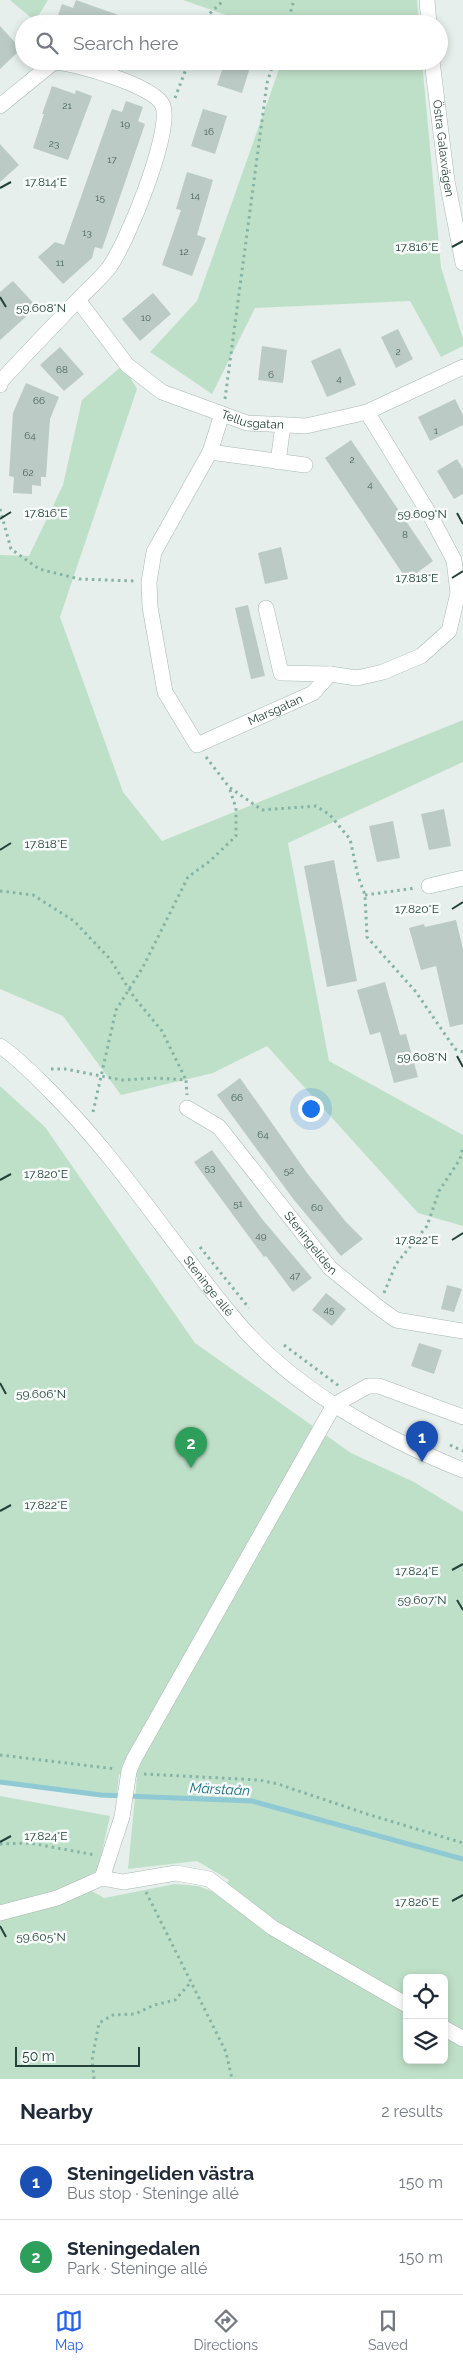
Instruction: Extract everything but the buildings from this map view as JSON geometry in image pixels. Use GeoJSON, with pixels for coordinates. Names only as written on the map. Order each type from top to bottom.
{"type":"FeatureCollection","features":[{"type":"Feature","properties":{"kind":"street"},"geometry":{"type":"LineString","coordinates":[[428,0],[429,15]]}},
{"type":"Feature","properties":{"kind":"street"},"geometry":{"type":"LineString","coordinates":[[0,106],[44,70]]}},
{"type":"Feature","properties":{"kind":"street"},"geometry":{"type":"LineString","coordinates":[[0,385],[1,381],[108,269],[119,253],[156,161],[165,122],[163,105],[155,96],[90,70]]}},
{"type":"Feature","properties":{"kind":"street","name":"Östra Galaxvägen"},"geometry":{"type":"LineString","coordinates":[[433,70],[447,181],[463,263]]}},
{"type":"Feature","properties":{"kind":"street","name":"Tellusgatan"},"geometry":{"type":"LineString","coordinates":[[78,300],[127,365],[162,392],[247,423],[306,426],[367,412],[463,367]]}},
{"type":"Feature","properties":{"kind":"street"},"geometry":{"type":"LineString","coordinates":[[266,608],[281,673],[330,674],[357,678],[383,672],[422,656],[449,631],[458,593],[454,560],[430,515],[367,412]]}},
{"type":"Feature","properties":{"kind":"street"},"geometry":{"type":"LineString","coordinates":[[197,745],[165,692],[150,607],[148,582],[154,552],[210,452],[222,414]]}},
{"type":"Feature","properties":{"kind":"street"},"geometry":{"type":"LineString","coordinates":[[278,462],[283,425]]}},
{"type":"Feature","properties":{"kind":"street"},"geometry":{"type":"LineString","coordinates":[[210,452],[305,465]]}},
{"type":"Feature","properties":{"kind":"street","name":"Marsgatan"},"geometry":{"type":"LineString","coordinates":[[197,745],[314,693],[330,674]]}},
{"type":"Feature","properties":{"kind":"street"},"geometry":{"type":"LineString","coordinates":[[429,886],[463,878]]}},
{"type":"Feature","properties":{"kind":"street","name":"Steninge allé"},"geometry":{"type":"LineString","coordinates":[[0,1046],[16,1057],[84,1125],[234,1319],[286,1370],[334,1405],[419,1453],[463,1470]]}},
{"type":"Feature","properties":{"kind":"street","name":"Steningeliden"},"geometry":{"type":"LineString","coordinates":[[188,1108],[219,1127],[330,1268],[378,1308],[396,1320],[463,1330]]}},
{"type":"Feature","properties":{"kind":"street"},"geometry":{"type":"LineString","coordinates":[[102,1878],[122,1817],[128,1773],[334,1405],[368,1386],[380,1386],[463,1417]]}},
{"type":"Feature","properties":{"kind":"street"},"geometry":{"type":"LineString","coordinates":[[0,1913],[57,1898],[102,1878],[123,1882],[176,1873],[209,1879],[273,1928],[403,2003]]}},
{"type":"Feature","properties":{"kind":"street"},"geometry":{"type":"LineString","coordinates":[[448,2031],[463,2040]]}},
{"type":"Feature","properties":{"kind":"path"},"geometry":{"type":"LineString","coordinates":[[208,15],[224,0]]}},
{"type":"Feature","properties":{"kind":"path"},"geometry":{"type":"LineString","coordinates":[[289,15],[294,0]]}},
{"type":"Feature","properties":{"kind":"path"},"geometry":{"type":"LineString","coordinates":[[165,122],[185,70]]}},
{"type":"Feature","properties":{"kind":"path"},"geometry":{"type":"LineString","coordinates":[[222,414],[267,83],[271,70]]}},
{"type":"Feature","properties":{"kind":"path"},"geometry":{"type":"LineString","coordinates":[[0,509],[11,548],[40,569],[78,579],[148,582]]}},
{"type":"Feature","properties":{"kind":"path"},"geometry":{"type":"LineString","coordinates":[[197,745],[229,787],[262,810],[316,806],[330,815],[350,840],[358,876],[365,895],[367,937],[416,992],[455,1049],[463,1052]]}},
{"type":"Feature","properties":{"kind":"path"},"geometry":{"type":"LineString","coordinates":[[93,1112],[116,1010],[143,968],[188,877],[210,861],[236,836],[236,808],[229,787]]}},
{"type":"Feature","properties":{"kind":"path"},"geometry":{"type":"LineString","coordinates":[[365,895],[429,886]]}},
{"type":"Feature","properties":{"kind":"path"},"geometry":{"type":"LineString","coordinates":[[0,891],[33,895],[74,921],[110,960],[129,989],[162,1031],[186,1080],[188,1108]]}},
{"type":"Feature","properties":{"kind":"path"},"geometry":{"type":"LineString","coordinates":[[44,1063],[57,1075]]}},
{"type":"Feature","properties":{"kind":"path"},"geometry":{"type":"LineString","coordinates":[[51,1069],[65,1069],[122,1080],[157,1078],[186,1080]]}},
{"type":"Feature","properties":{"kind":"path"},"geometry":{"type":"LineString","coordinates":[[87,1106],[99,1120]]}},
{"type":"Feature","properties":{"kind":"path"},"geometry":{"type":"LineString","coordinates":[[378,1308],[396,1264],[426,1226],[439,1191],[460,1159],[463,1147]]}},
{"type":"Feature","properties":{"kind":"path"},"geometry":{"type":"LineString","coordinates":[[195,1241],[250,1310]]}},
{"type":"Feature","properties":{"kind":"path"},"geometry":{"type":"LineString","coordinates":[[282,1344],[350,1395]]}},
{"type":"Feature","properties":{"kind":"path"},"geometry":{"type":"LineString","coordinates":[[446,1444],[463,1451]]}},
{"type":"Feature","properties":{"kind":"path"},"geometry":{"type":"LineString","coordinates":[[0,1754],[128,1773],[259,1780],[278,1784],[370,1815],[463,1842]]}},
{"type":"Feature","properties":{"kind":"path"},"geometry":{"type":"LineString","coordinates":[[0,1844],[30,1843],[93,1854],[108,1864]]}},
{"type":"Feature","properties":{"kind":"path"},"geometry":{"type":"LineString","coordinates":[[137,1880],[142,1884],[226,2052],[232,2079]]}},
{"type":"Feature","properties":{"kind":"path"},"geometry":{"type":"LineString","coordinates":[[94,2079],[92,2060],[99,2023],[113,2015],[135,2014],[154,2005],[175,2000],[191,1982]]}},
{"type":"Feature","properties":{"kind":"green space"},"geometry":{"type":"Polygon","coordinates":[[[10,0],[48,0],[39,15],[28,15],[10,0]]]}},
{"type":"Feature","properties":{"kind":"green space"},"geometry":{"type":"Polygon","coordinates":[[[183,0],[417,0],[418,15],[226,15],[183,0]]]}},
{"type":"Feature","properties":{"kind":"green space"},"geometry":{"type":"Polygon","coordinates":[[[279,70],[423,70],[441,267],[463,339],[463,346],[441,357],[410,301],[255,308],[212,394],[150,352],[197,301],[279,70]]]}},
{"type":"Feature","properties":{"kind":"green space"},"geometry":{"type":"Polygon","coordinates":[[[123,365],[137,389],[60,617],[123,792],[162,841],[463,720],[463,762],[288,843],[329,1061],[463,1135],[463,1226],[418,1213],[267,1046],[213,1073],[121,1095],[63,1016],[0,989],[0,555],[29,556],[63,485],[82,400],[123,365]]]}},
{"type":"Feature","properties":{"kind":"green space"},"geometry":{"type":"Polygon","coordinates":[[[0,1086],[45,1127],[195,1343],[351,1453],[414,1482],[463,1512],[463,2079],[0,2079],[0,1796],[110,1816],[98,1870],[78,1883],[104,1898],[175,1884],[198,1886],[219,1894],[229,1880],[197,1861],[128,1869],[137,1777],[119,1774],[117,1795],[22,1786],[0,1781],[0,1086]]]}},
{"type":"Feature","properties":{"kind":"waterway","name":"Märstaån"},"geometry":{"type":"LineString","coordinates":[[0,1782],[101,1795],[252,1801],[463,1859]]}},
{"type":"Feature","properties":{"kind":"place","name":"Steningeliden västra"},"geometry":{"type":"Point","coordinates":[422,1462]}},
{"type":"Feature","properties":{"kind":"place","name":"Steningedalen"},"geometry":{"type":"Point","coordinates":[191,1468]}}]}
